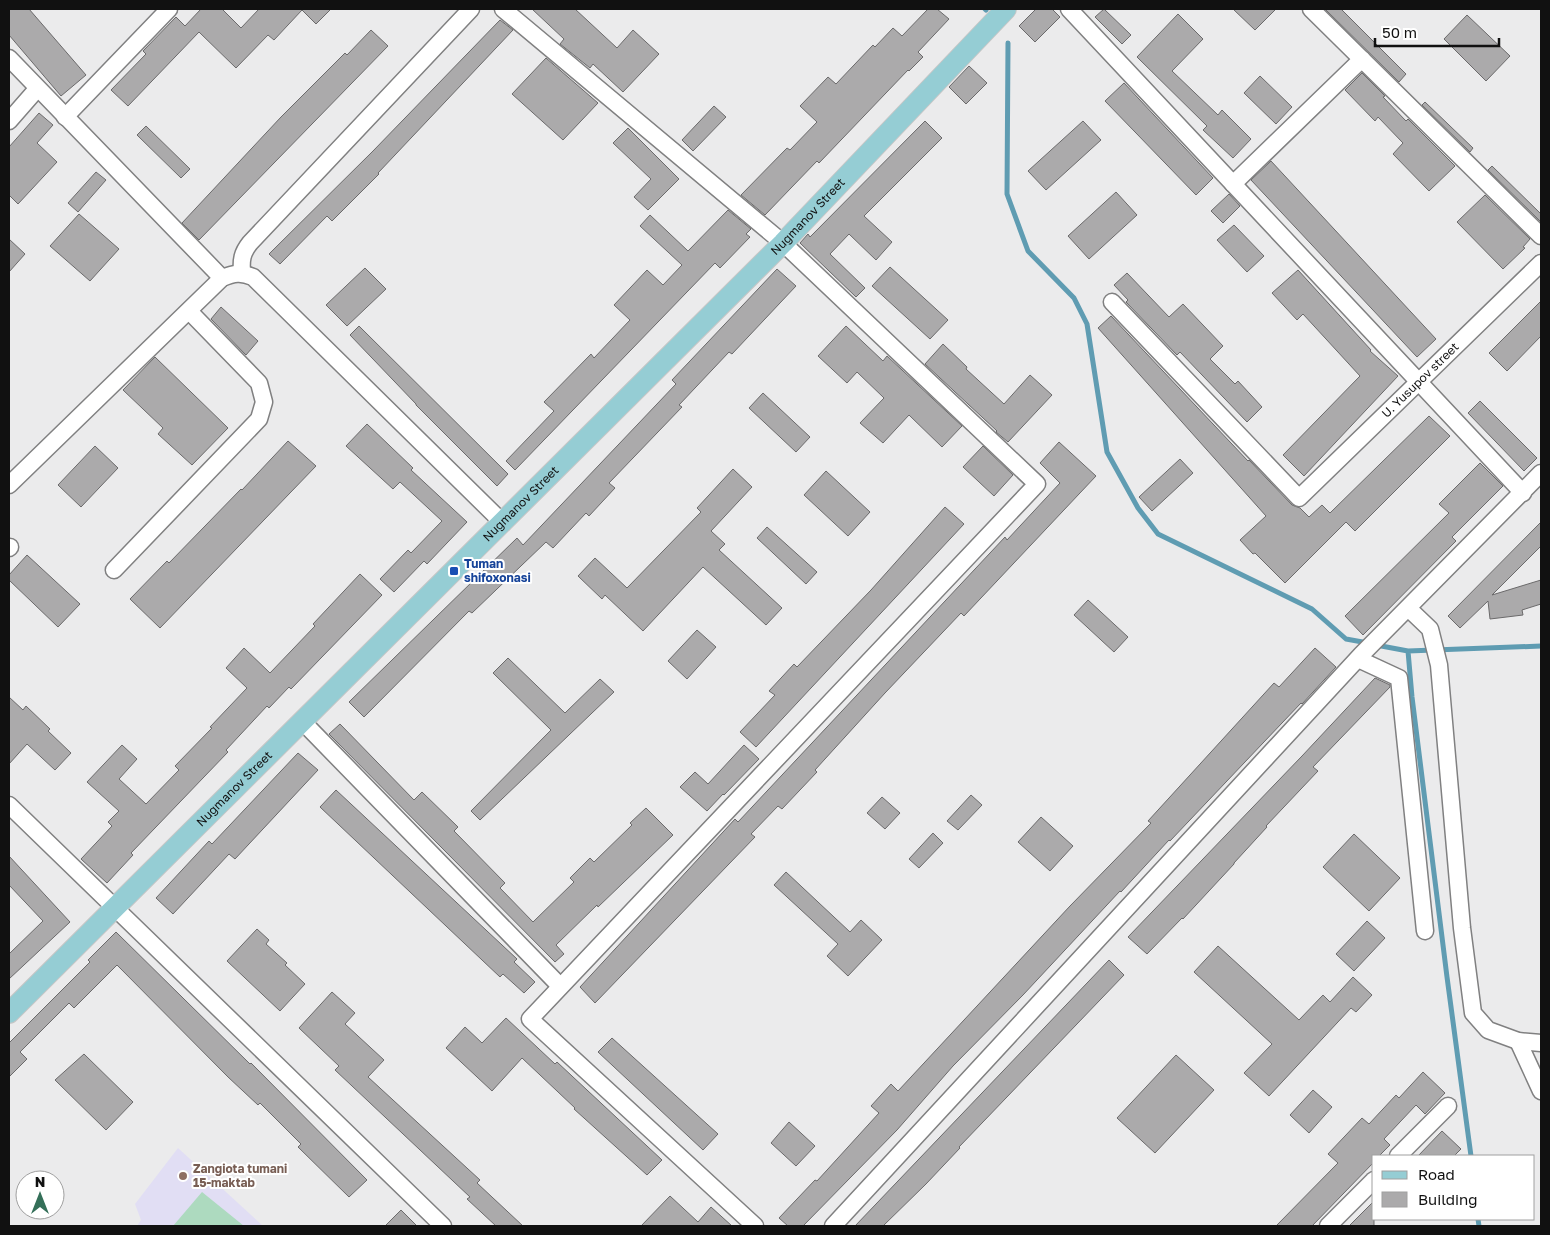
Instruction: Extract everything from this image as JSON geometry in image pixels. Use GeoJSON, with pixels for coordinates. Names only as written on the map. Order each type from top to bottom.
{"type":"FeatureCollection","features":[{"type":"Feature","properties":{"kind":"main road","name":"Nugmanov Street"},"geometry":{"type":"LineString","coordinates":[[9,1014],[783,243],[1006,9]]}},
{"type":"Feature","properties":{"kind":"street"},"geometry":{"type":"LineString","coordinates":[[65,117],[169,9]]}},
{"type":"Feature","properties":{"kind":"street"},"geometry":{"type":"LineString","coordinates":[[242,272],[243,251],[471,9]]}},
{"type":"Feature","properties":{"kind":"street"},"geometry":{"type":"LineString","coordinates":[[503,9],[783,243],[1037,484],[530,1018],[755,1226]]}},
{"type":"Feature","properties":{"kind":"street"},"geometry":{"type":"LineString","coordinates":[[1070,9],[1522,493]]}},
{"type":"Feature","properties":{"kind":"street"},"geometry":{"type":"LineString","coordinates":[[1311,9],[1541,236]]}},
{"type":"Feature","properties":{"kind":"street"},"geometry":{"type":"LineString","coordinates":[[9,58],[222,278]]}},
{"type":"Feature","properties":{"kind":"street"},"geometry":{"type":"LineString","coordinates":[[1233,184],[1362,59]]}},
{"type":"Feature","properties":{"kind":"street"},"geometry":{"type":"LineString","coordinates":[[9,121],[37,89]]}},
{"type":"Feature","properties":{"kind":"street","name":"U. Yusupov street"},"geometry":{"type":"LineString","coordinates":[[1112,302],[1299,498],[1541,264]]}},
{"type":"Feature","properties":{"kind":"street"},"geometry":{"type":"LineString","coordinates":[[9,485],[222,278],[242,272],[253,277],[503,522]]}},
{"type":"Feature","properties":{"kind":"street"},"geometry":{"type":"LineString","coordinates":[[114,570],[259,419],[264,402],[259,383],[189,311]]}},
{"type":"Feature","properties":{"kind":"street"},"geometry":{"type":"LineString","coordinates":[[833,1226],[1360,657],[1541,473]]}},
{"type":"Feature","properties":{"kind":"street"},"geometry":{"type":"LineString","coordinates":[[1408,608],[1430,629],[1439,665],[1462,928],[1473,1013],[1488,1030],[1518,1041],[1541,1043]]}},
{"type":"Feature","properties":{"kind":"street"},"geometry":{"type":"LineString","coordinates":[[1360,657],[1398,678],[1425,931]]}},
{"type":"Feature","properties":{"kind":"street"},"geometry":{"type":"LineString","coordinates":[[302,721],[560,986]]}},
{"type":"Feature","properties":{"kind":"street"},"geometry":{"type":"LineString","coordinates":[[9,806],[443,1226]]}},
{"type":"Feature","properties":{"kind":"street"},"geometry":{"type":"LineString","coordinates":[[1518,1041],[1541,1091]]}},
{"type":"Feature","properties":{"kind":"street"},"geometry":{"type":"LineString","coordinates":[[1399,1155],[1448,1106]]}},
{"type":"Feature","properties":{"kind":"street"},"geometry":{"type":"LineString","coordinates":[[1328,1226],[1372,1182]]}},
{"type":"Feature","properties":{"kind":"shaded area","name":"Zangiota tumani 15-maktab"},"geometry":{"type":"Polygon","coordinates":[[[178,1148],[263,1226],[137,1226],[141,1220],[135,1204],[178,1148]]]}},
{"type":"Feature","properties":{"kind":"green space"},"geometry":{"type":"Polygon","coordinates":[[[202,1192],[244,1226],[173,1226],[202,1192]]]}},
{"type":"Feature","properties":{"kind":"building"},"geometry":{"type":"Polygon","coordinates":[[[9,9],[29,9],[86,75],[61,96],[9,35],[9,9]]]}},
{"type":"Feature","properties":{"kind":"building"},"geometry":{"type":"Polygon","coordinates":[[[201,9],[222,9],[241,28],[259,9],[331,9],[316,24],[302,10],[274,40],[268,35],[236,68],[199,32],[128,106],[111,90],[146,54],[143,51],[176,17],[185,26],[201,9]]]}},
{"type":"Feature","properties":{"kind":"building"},"geometry":{"type":"Polygon","coordinates":[[[532,9],[575,9],[617,48],[633,30],[659,54],[623,92],[593,64],[590,68],[560,44],[564,39],[532,9]]]}},
{"type":"Feature","properties":{"kind":"building"},"geometry":{"type":"Polygon","coordinates":[[[928,9],[937,9],[949,19],[918,52],[923,57],[908,70],[819,163],[817,161],[765,215],[741,195],[787,148],[790,150],[817,122],[800,106],[828,77],[836,84],[873,45],[875,47],[893,28],[902,36],[928,9]]]}},
{"type":"Feature","properties":{"kind":"building"},"geometry":{"type":"Polygon","coordinates":[[[1036,9],[1052,9],[1060,17],[1035,42],[1019,26],[1036,9]]]}},
{"type":"Feature","properties":{"kind":"building"},"geometry":{"type":"Polygon","coordinates":[[[1104,9],[1131,35],[1122,44],[1095,17],[1104,9]]]}},
{"type":"Feature","properties":{"kind":"building"},"geometry":{"type":"Polygon","coordinates":[[[1233,9],[1276,9],[1255,30],[1233,9]]]}},
{"type":"Feature","properties":{"kind":"building"},"geometry":{"type":"Polygon","coordinates":[[[1325,9],[1341,9],[1406,74],[1399,82],[1325,9]]]}},
{"type":"Feature","properties":{"kind":"building"},"geometry":{"type":"Polygon","coordinates":[[[1178,14],[1203,39],[1172,71],[1218,115],[1222,110],[1251,139],[1233,158],[1203,130],[1207,126],[1137,57],[1178,14]]]}},
{"type":"Feature","properties":{"kind":"building"},"geometry":{"type":"Polygon","coordinates":[[[1467,15],[1510,56],[1486,81],[1444,39],[1467,15]]]}},
{"type":"Feature","properties":{"kind":"building"},"geometry":{"type":"Polygon","coordinates":[[[500,20],[513,30],[379,174],[332,221],[327,216],[280,264],[269,254],[373,151],[500,20]]]}},
{"type":"Feature","properties":{"kind":"building"},"geometry":{"type":"Polygon","coordinates":[[[371,30],[388,46],[199,240],[182,223],[281,117],[345,53],[347,55],[371,30]]]}},
{"type":"Feature","properties":{"kind":"building"},"geometry":{"type":"Polygon","coordinates":[[[546,58],[598,103],[563,140],[512,94],[546,58]]]}},
{"type":"Feature","properties":{"kind":"building"},"geometry":{"type":"Polygon","coordinates":[[[969,66],[987,83],[966,104],[949,87],[969,66]]]}},
{"type":"Feature","properties":{"kind":"building"},"geometry":{"type":"Polygon","coordinates":[[[1362,73],[1406,121],[1408,119],[1455,166],[1429,191],[1393,154],[1403,143],[1378,117],[1375,121],[1345,90],[1362,73]]]}},
{"type":"Feature","properties":{"kind":"building"},"geometry":{"type":"Polygon","coordinates":[[[1260,76],[1292,107],[1276,124],[1244,93],[1260,76]]]}},
{"type":"Feature","properties":{"kind":"building"},"geometry":{"type":"Polygon","coordinates":[[[1124,83],[1213,178],[1196,195],[1105,101],[1124,83]]]}},
{"type":"Feature","properties":{"kind":"building"},"geometry":{"type":"Polygon","coordinates":[[[1425,102],[1473,148],[1470,152],[1422,105],[1425,102]]]}},
{"type":"Feature","properties":{"kind":"building"},"geometry":{"type":"Polygon","coordinates":[[[714,106],[726,117],[693,151],[682,140],[714,106]]]}},
{"type":"Feature","properties":{"kind":"building"},"geometry":{"type":"Polygon","coordinates":[[[39,113],[53,125],[37,143],[57,162],[18,204],[9,195],[9,147],[39,113]]]}},
{"type":"Feature","properties":{"kind":"building"},"geometry":{"type":"Polygon","coordinates":[[[925,121],[942,138],[864,216],[892,242],[876,260],[849,234],[830,254],[865,288],[856,297],[800,243],[808,234],[810,237],[925,121]]]}},
{"type":"Feature","properties":{"kind":"building"},"geometry":{"type":"Polygon","coordinates":[[[1083,121],[1101,140],[1046,190],[1028,171],[1083,121]]]}},
{"type":"Feature","properties":{"kind":"building"},"geometry":{"type":"Polygon","coordinates":[[[146,126],[190,169],[181,178],[137,135],[146,126]]]}},
{"type":"Feature","properties":{"kind":"building"},"geometry":{"type":"Polygon","coordinates":[[[628,128],[679,179],[648,210],[634,197],[651,179],[613,143],[628,128]]]}},
{"type":"Feature","properties":{"kind":"building"},"geometry":{"type":"Polygon","coordinates":[[[1271,161],[1436,339],[1417,357],[1251,180],[1271,161]]]}},
{"type":"Feature","properties":{"kind":"building"},"geometry":{"type":"Polygon","coordinates":[[[1492,166],[1541,214],[1541,222],[1488,170],[1492,166]]]}},
{"type":"Feature","properties":{"kind":"building"},"geometry":{"type":"Polygon","coordinates":[[[96,172],[106,180],[78,212],[68,203],[96,172]]]}},
{"type":"Feature","properties":{"kind":"building"},"geometry":{"type":"Polygon","coordinates":[[[1116,192],[1137,215],[1089,259],[1068,236],[1116,192]]]}},
{"type":"Feature","properties":{"kind":"building"},"geometry":{"type":"Polygon","coordinates":[[[1229,194],[1240,206],[1223,223],[1211,211],[1229,194]]]}},
{"type":"Feature","properties":{"kind":"building"},"geometry":{"type":"Polygon","coordinates":[[[1485,195],[1530,239],[1523,247],[1525,248],[1503,269],[1457,222],[1485,195]]]}},
{"type":"Feature","properties":{"kind":"building"},"geometry":{"type":"Polygon","coordinates":[[[728,210],[751,229],[746,234],[750,237],[720,268],[715,263],[515,470],[506,461],[554,411],[544,402],[591,354],[594,358],[630,320],[614,305],[647,270],[663,285],[682,265],[640,226],[650,215],[688,251],[728,210]]]}},
{"type":"Feature","properties":{"kind":"building"},"geometry":{"type":"Polygon","coordinates":[[[79,214],[119,249],[90,281],[50,246],[79,214]]]}},
{"type":"Feature","properties":{"kind":"building"},"geometry":{"type":"Polygon","coordinates":[[[1234,225],[1264,256],[1247,272],[1217,240],[1234,225]]]}},
{"type":"Feature","properties":{"kind":"building"},"geometry":{"type":"Polygon","coordinates":[[[9,239],[25,254],[9,272],[9,239]]]}},
{"type":"Feature","properties":{"kind":"building"},"geometry":{"type":"Polygon","coordinates":[[[890,267],[948,320],[930,339],[872,286],[890,267]]]}},
{"type":"Feature","properties":{"kind":"building"},"geometry":{"type":"Polygon","coordinates":[[[365,268],[386,289],[347,326],[326,305],[365,268]]]}},
{"type":"Feature","properties":{"kind":"building"},"geometry":{"type":"Polygon","coordinates":[[[777,269],[796,286],[732,354],[729,352],[679,405],[682,407],[609,483],[615,488],[589,516],[586,513],[553,548],[546,542],[472,613],[469,611],[364,717],[349,702],[517,538],[523,545],[676,384],[672,380],[777,269]]]}},
{"type":"Feature","properties":{"kind":"building"},"geometry":{"type":"Polygon","coordinates":[[[1298,270],[1370,351],[1398,376],[1304,476],[1283,455],[1360,376],[1303,314],[1297,320],[1272,293],[1298,270]]]}},
{"type":"Feature","properties":{"kind":"building"},"geometry":{"type":"Polygon","coordinates":[[[1127,273],[1169,317],[1183,304],[1223,346],[1210,359],[1235,384],[1238,381],[1262,407],[1247,422],[1180,352],[1177,355],[1126,302],[1128,300],[1114,285],[1127,273]]]}},
{"type":"Feature","properties":{"kind":"building"},"geometry":{"type":"Polygon","coordinates":[[[1541,301],[1541,336],[1507,371],[1489,353],[1541,301]]]}},
{"type":"Feature","properties":{"kind":"building"},"geometry":{"type":"Polygon","coordinates":[[[221,307],[258,341],[246,355],[211,319],[221,307]]]}},
{"type":"Feature","properties":{"kind":"building"},"geometry":{"type":"Polygon","coordinates":[[[1111,316],[1248,461],[1292,505],[1300,508],[1309,517],[1322,505],[1330,513],[1429,416],[1450,436],[1355,531],[1346,522],[1285,583],[1240,540],[1266,516],[1098,328],[1111,316]]]}},
{"type":"Feature","properties":{"kind":"building"},"geometry":{"type":"Polygon","coordinates":[[[359,326],[508,474],[497,486],[416,405],[350,335],[359,326]]]}},
{"type":"Feature","properties":{"kind":"building"},"geometry":{"type":"Polygon","coordinates":[[[846,326],[883,361],[887,356],[962,426],[942,447],[909,415],[883,443],[860,423],[884,398],[857,372],[847,383],[818,356],[846,326]]]}},
{"type":"Feature","properties":{"kind":"building"},"geometry":{"type":"Polygon","coordinates":[[[943,344],[967,367],[966,369],[1004,404],[1030,375],[1052,395],[1008,442],[925,364],[943,344]]]}},
{"type":"Feature","properties":{"kind":"building"},"geometry":{"type":"Polygon","coordinates":[[[155,357],[228,428],[192,465],[158,434],[163,428],[123,390],[155,357]]]}},
{"type":"Feature","properties":{"kind":"building"},"geometry":{"type":"Polygon","coordinates":[[[763,393],[810,437],[796,452],[749,408],[763,393]]]}},
{"type":"Feature","properties":{"kind":"building"},"geometry":{"type":"Polygon","coordinates":[[[1480,401],[1537,458],[1524,471],[1468,413],[1480,401]]]}},
{"type":"Feature","properties":{"kind":"building"},"geometry":{"type":"Polygon","coordinates":[[[367,424],[413,468],[411,470],[467,522],[427,564],[424,561],[394,592],[380,579],[408,550],[411,553],[442,521],[400,482],[393,489],[346,446],[367,424]]]}},
{"type":"Feature","properties":{"kind":"building"},"geometry":{"type":"Polygon","coordinates":[[[288,441],[316,466],[160,628],[130,599],[242,490],[288,441]]]}},
{"type":"Feature","properties":{"kind":"building"},"geometry":{"type":"Polygon","coordinates":[[[1059,442],[1096,476],[964,616],[961,613],[815,770],[817,772],[782,809],[778,806],[751,834],[755,837],[595,1003],[580,987],[735,819],[738,822],[1005,537],[1007,540],[1060,483],[1040,463],[1059,442]]]}},
{"type":"Feature","properties":{"kind":"building"},"geometry":{"type":"Polygon","coordinates":[[[95,446],[118,468],[81,507],[58,485],[95,446]]]}},
{"type":"Feature","properties":{"kind":"building"},"geometry":{"type":"Polygon","coordinates":[[[983,446],[1013,475],[994,496],[963,467],[983,446]]]}},
{"type":"Feature","properties":{"kind":"building"},"geometry":{"type":"Polygon","coordinates":[[[1180,459],[1193,473],[1152,511],[1139,497],[1180,459]]]}},
{"type":"Feature","properties":{"kind":"building"},"geometry":{"type":"Polygon","coordinates":[[[1480,463],[1503,486],[1452,537],[1456,541],[1363,635],[1345,616],[1449,513],[1439,504],[1480,463]]]}},
{"type":"Feature","properties":{"kind":"building"},"geometry":{"type":"Polygon","coordinates":[[[733,469],[752,487],[711,531],[725,544],[719,550],[782,608],[766,625],[703,567],[643,631],[605,595],[602,599],[578,576],[595,558],[627,588],[701,512],[697,508],[733,469]]]}},
{"type":"Feature","properties":{"kind":"building"},"geometry":{"type":"Polygon","coordinates":[[[826,471],[870,512],[848,536],[804,495],[826,471]]]}},
{"type":"Feature","properties":{"kind":"building"},"geometry":{"type":"Polygon","coordinates":[[[945,507],[964,524],[756,747],[740,732],[775,695],[769,691],[794,664],[797,667],[871,590],[945,507]]]}},
{"type":"Feature","properties":{"kind":"building"},"geometry":{"type":"Polygon","coordinates":[[[1541,522],[1541,546],[1492,595],[1541,580],[1541,604],[1522,610],[1523,615],[1490,619],[1488,601],[1460,628],[1448,616],[1541,522]]]}},
{"type":"Feature","properties":{"kind":"building"},"geometry":{"type":"Polygon","coordinates":[[[767,527],[817,572],[806,584],[757,538],[767,527]]]}},
{"type":"Feature","properties":{"kind":"building"},"geometry":{"type":"Polygon","coordinates":[[[27,555],[80,604],[58,627],[9,580],[9,575],[27,555]]]}},
{"type":"Feature","properties":{"kind":"building"},"geometry":{"type":"Polygon","coordinates":[[[360,574],[382,595],[291,689],[289,687],[269,708],[267,706],[226,750],[228,752],[131,853],[133,855],[107,883],[81,859],[112,826],[108,822],[119,811],[87,782],[122,745],[137,759],[119,779],[146,804],[179,770],[175,766],[247,688],[226,668],[244,648],[270,673],[315,626],[313,624],[360,574]]]}},
{"type":"Feature","properties":{"kind":"building"},"geometry":{"type":"Polygon","coordinates":[[[1088,600],[1128,637],[1114,652],[1074,615],[1088,600]]]}},
{"type":"Feature","properties":{"kind":"building"},"geometry":{"type":"Polygon","coordinates":[[[697,630],[716,647],[687,679],[668,661],[697,630]]]}},
{"type":"Feature","properties":{"kind":"building"},"geometry":{"type":"Polygon","coordinates":[[[1315,648],[1336,667],[1302,704],[1120,891],[1023,995],[953,1066],[897,1130],[803,1226],[788,1226],[779,1218],[815,1180],[817,1181],[879,1113],[871,1106],[891,1084],[898,1091],[1070,906],[1151,823],[1148,821],[1274,683],[1279,687],[1315,648]]]}},
{"type":"Feature","properties":{"kind":"building"},"geometry":{"type":"Polygon","coordinates":[[[508,658],[565,713],[600,679],[614,692],[480,820],[471,811],[551,730],[493,673],[508,658]]]}},
{"type":"Feature","properties":{"kind":"building"},"geometry":{"type":"Polygon","coordinates":[[[1375,678],[1390,685],[1390,687],[1313,767],[1318,771],[1266,826],[1234,864],[1183,919],[1147,954],[1128,937],[1375,678]]]}},
{"type":"Feature","properties":{"kind":"building"},"geometry":{"type":"Polygon","coordinates":[[[9,697],[23,710],[26,706],[71,753],[55,770],[27,744],[9,764],[9,697]]]}},
{"type":"Feature","properties":{"kind":"building"},"geometry":{"type":"Polygon","coordinates":[[[340,724],[414,800],[422,792],[458,827],[454,831],[505,883],[500,888],[533,922],[574,882],[570,878],[590,858],[594,862],[632,825],[630,823],[646,808],[673,835],[556,945],[564,954],[555,962],[329,734],[340,724]]]}},
{"type":"Feature","properties":{"kind":"building"},"geometry":{"type":"Polygon","coordinates":[[[744,745],[759,759],[707,811],[680,787],[695,772],[708,784],[744,745]]]}},
{"type":"Feature","properties":{"kind":"building"},"geometry":{"type":"Polygon","coordinates":[[[298,753],[318,770],[235,859],[229,854],[173,914],[156,898],[209,841],[212,844],[298,753]]]}},
{"type":"Feature","properties":{"kind":"building"},"geometry":{"type":"Polygon","coordinates":[[[336,790],[517,959],[514,962],[535,982],[524,993],[503,974],[500,977],[320,807],[336,790]]]}},
{"type":"Feature","properties":{"kind":"building"},"geometry":{"type":"Polygon","coordinates":[[[971,795],[982,805],[958,830],[947,821],[971,795]]]}},
{"type":"Feature","properties":{"kind":"building"},"geometry":{"type":"Polygon","coordinates":[[[882,797],[900,813],[885,829],[867,813],[882,797]]]}},
{"type":"Feature","properties":{"kind":"building"},"geometry":{"type":"Polygon","coordinates":[[[1041,817],[1073,846],[1050,871],[1018,842],[1041,817]]]}},
{"type":"Feature","properties":{"kind":"building"},"geometry":{"type":"Polygon","coordinates":[[[933,833],[943,843],[919,868],[909,859],[933,833]]]}},
{"type":"Feature","properties":{"kind":"building"},"geometry":{"type":"Polygon","coordinates":[[[1354,834],[1400,878],[1369,911],[1323,867],[1354,834]]]}},
{"type":"Feature","properties":{"kind":"building"},"geometry":{"type":"Polygon","coordinates":[[[9,856],[70,922],[9,979],[9,954],[43,921],[9,885],[9,856]]]}},
{"type":"Feature","properties":{"kind":"building"},"geometry":{"type":"Polygon","coordinates":[[[786,872],[850,932],[861,920],[882,940],[848,976],[827,956],[838,944],[774,885],[786,872]]]}},
{"type":"Feature","properties":{"kind":"building"},"geometry":{"type":"Polygon","coordinates":[[[1367,921],[1385,938],[1354,971],[1336,954],[1367,921]]]}},
{"type":"Feature","properties":{"kind":"building"},"geometry":{"type":"Polygon","coordinates":[[[257,929],[269,940],[266,944],[287,963],[285,965],[305,984],[280,1011],[227,961],[257,929]]]}},
{"type":"Feature","properties":{"kind":"building"},"geometry":{"type":"Polygon","coordinates":[[[116,932],[251,1063],[367,1180],[349,1197],[298,1147],[301,1144],[260,1103],[258,1105],[228,1077],[117,965],[74,1008],[69,1003],[20,1052],[27,1059],[9,1077],[9,1040],[10,1042],[90,962],[88,960],[116,932]]]}},
{"type":"Feature","properties":{"kind":"building"},"geometry":{"type":"Polygon","coordinates":[[[1218,946],[1299,1020],[1323,995],[1330,1002],[1353,977],[1372,995],[1356,1012],[1351,1008],[1269,1096],[1244,1073],[1272,1044],[1194,972],[1218,946]]]}},
{"type":"Feature","properties":{"kind":"building"},"geometry":{"type":"Polygon","coordinates":[[[1109,960],[1124,975],[926,1184],[883,1226],[855,1226],[1109,960]]]}},
{"type":"Feature","properties":{"kind":"building"},"geometry":{"type":"Polygon","coordinates":[[[332,992],[355,1013],[345,1024],[384,1060],[368,1077],[480,1180],[477,1183],[523,1226],[496,1226],[467,1199],[470,1197],[335,1070],[339,1066],[299,1028],[332,992]]]}},
{"type":"Feature","properties":{"kind":"building"},"geometry":{"type":"Polygon","coordinates":[[[506,1018],[555,1064],[557,1062],[662,1160],[647,1175],[574,1109],[522,1058],[492,1091],[446,1048],[465,1027],[482,1043],[506,1018]]]}},
{"type":"Feature","properties":{"kind":"building"},"geometry":{"type":"Polygon","coordinates":[[[612,1038],[718,1134],[703,1150],[598,1052],[612,1038]]]}},
{"type":"Feature","properties":{"kind":"building"},"geometry":{"type":"Polygon","coordinates":[[[84,1054],[133,1102],[106,1130],[55,1080],[84,1054]]]}},
{"type":"Feature","properties":{"kind":"building"},"geometry":{"type":"Polygon","coordinates":[[[1176,1055],[1214,1090],[1155,1153],[1117,1118],[1176,1055]]]}},
{"type":"Feature","properties":{"kind":"building"},"geometry":{"type":"Polygon","coordinates":[[[1423,1072],[1445,1093],[1425,1114],[1416,1105],[1384,1139],[1390,1145],[1380,1155],[1372,1155],[1372,1164],[1312,1226],[1276,1226],[1338,1163],[1328,1154],[1362,1118],[1369,1124],[1396,1095],[1399,1098],[1423,1072]]]}},
{"type":"Feature","properties":{"kind":"building"},"geometry":{"type":"Polygon","coordinates":[[[1313,1090],[1332,1107],[1309,1133],[1290,1115],[1313,1090]]]}},
{"type":"Feature","properties":{"kind":"building"},"geometry":{"type":"Polygon","coordinates":[[[789,1122],[815,1146],[796,1166],[771,1143],[789,1122]]]}},
{"type":"Feature","properties":{"kind":"building"},"geometry":{"type":"Polygon","coordinates":[[[1442,1131],[1461,1149],[1455,1155],[1419,1155],[1442,1131]]]}},
{"type":"Feature","properties":{"kind":"building"},"geometry":{"type":"Polygon","coordinates":[[[670,1196],[698,1222],[711,1207],[732,1226],[641,1226],[670,1196]]]}},
{"type":"Feature","properties":{"kind":"building"},"geometry":{"type":"Polygon","coordinates":[[[1372,1203],[1374,1226],[1349,1226],[1372,1203]]]}},
{"type":"Feature","properties":{"kind":"building"},"geometry":{"type":"Polygon","coordinates":[[[401,1210],[417,1226],[385,1226],[401,1210]]]}},
{"type":"Feature","properties":{"kind":"waterway"},"geometry":{"type":"LineString","coordinates":[[1008,43],[1007,194],[1028,251],[1074,298],[1087,324],[1107,452],[1138,508],[1158,534],[1312,609],[1346,639],[1368,643]]}},
{"type":"Feature","properties":{"kind":"waterway"},"geometry":{"type":"LineString","coordinates":[[1376,645],[1408,651],[1412,697],[1471,1155]]}},
{"type":"Feature","properties":{"kind":"waterway"},"geometry":{"type":"LineString","coordinates":[[1408,651],[1541,646]]}},
{"type":"Feature","properties":{"kind":"waterway"},"geometry":{"type":"LineString","coordinates":[[1478,1220],[1479,1226]]}},
{"type":"Feature","properties":{"kind":"place","name":"Tuman shifoxonasi"},"geometry":{"type":"Point","coordinates":[454,571]}},
{"type":"Feature","properties":{"kind":"place","name":"Zangiota tumani 15-maktab"},"geometry":{"type":"Point","coordinates":[183,1176]}}]}
